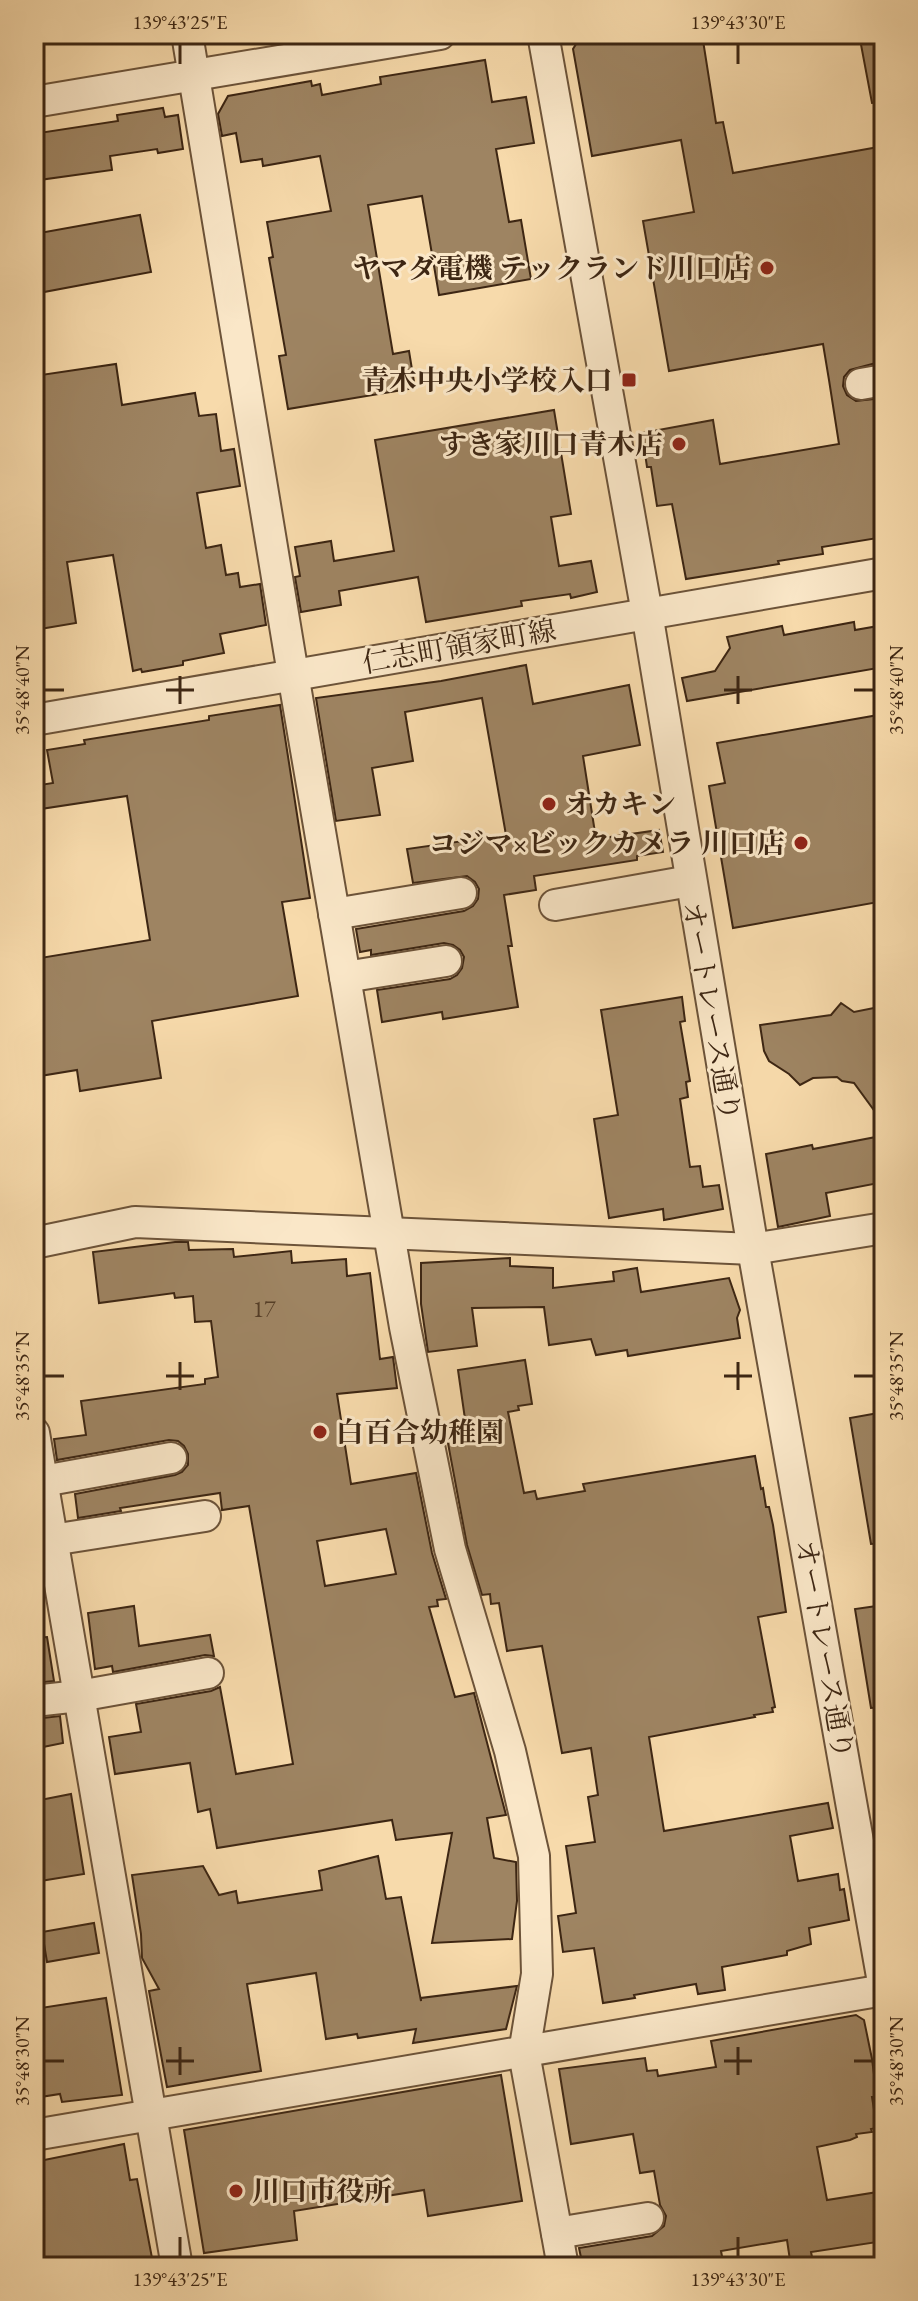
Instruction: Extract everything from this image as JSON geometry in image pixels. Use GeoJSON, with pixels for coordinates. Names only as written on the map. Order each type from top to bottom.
{"type":"FeatureCollection","features":[{"type":"Feature","properties":{"kind":"street"},"geometry":{"type":"LineString","coordinates":[[187,34],[389,1232],[450,1549],[510,1751],[534,1856],[537,1974],[524,2053],[563,2267]]}},
{"type":"Feature","properties":{"kind":"street"},"geometry":{"type":"LineString","coordinates":[[34,102],[440,34]]}},
{"type":"Feature","properties":{"kind":"street","name":"オートレース通り"},"geometry":{"type":"LineString","coordinates":[[543,34],[647,613],[753,1249],[884,1989]]}},
{"type":"Feature","properties":{"kind":"street","name":"仁志町領家町線"},"geometry":{"type":"LineString","coordinates":[[34,720],[884,573]]}},
{"type":"Feature","properties":{"kind":"street"},"geometry":{"type":"LineString","coordinates":[[555,905],[690,881]]}},
{"type":"Feature","properties":{"kind":"street"},"geometry":{"type":"LineString","coordinates":[[334,914],[461,893]]}},
{"type":"Feature","properties":{"kind":"street"},"geometry":{"type":"LineString","coordinates":[[345,977],[446,961]]}},
{"type":"Feature","properties":{"kind":"street"},"geometry":{"type":"LineString","coordinates":[[34,1243],[135,1222],[753,1249],[884,1228]]}},
{"type":"Feature","properties":{"kind":"street"},"geometry":{"type":"LineString","coordinates":[[34,1433],[52,1540],[46,1573],[79,1696],[177,2267]]}},
{"type":"Feature","properties":{"kind":"street"},"geometry":{"type":"LineString","coordinates":[[43,1481],[171,1458]]}},
{"type":"Feature","properties":{"kind":"street"},"geometry":{"type":"LineString","coordinates":[[52,1540],[205,1516]]}},
{"type":"Feature","properties":{"kind":"street"},"geometry":{"type":"LineString","coordinates":[[34,1701],[208,1673]]}},
{"type":"Feature","properties":{"kind":"street"},"geometry":{"type":"LineString","coordinates":[[34,2135],[884,1989]]}},
{"type":"Feature","properties":{"kind":"street"},"geometry":{"type":"LineString","coordinates":[[557,2233],[648,2218]]}},
{"type":"Feature","properties":{"kind":"building"},"geometry":{"type":"Polygon","coordinates":[[[702,34],[716,123],[723,122],[733,173],[884,146],[884,357],[875,358],[876,363],[850,370],[844,377],[843,386],[847,395],[856,401],[883,398],[884,457],[879,458],[884,492],[884,537],[822,547],[823,554],[778,561],[779,564],[686,579],[672,504],[657,506],[642,433],[713,420],[720,464],[839,444],[829,380],[823,344],[669,371],[643,221],[694,212],[681,140],[592,156],[573,49],[581,36],[702,34]]]}},
{"type":"Feature","properties":{"kind":"building"},"geometry":{"type":"Polygon","coordinates":[[[859,34],[884,34],[884,102],[872,103],[859,34]]]}},
{"type":"Feature","properties":{"kind":"building"},"geometry":{"type":"Polygon","coordinates":[[[485,60],[492,102],[526,97],[534,143],[496,149],[509,222],[521,220],[531,279],[439,295],[422,196],[368,205],[393,354],[409,351],[415,388],[288,409],[279,356],[286,355],[269,258],[273,257],[267,222],[331,211],[320,156],[263,166],[262,159],[241,162],[236,133],[222,136],[218,114],[228,96],[311,81],[312,86],[320,84],[322,95],[381,84],[380,77],[485,60]]]}},
{"type":"Feature","properties":{"kind":"building"},"geometry":{"type":"Polygon","coordinates":[[[163,108],[165,117],[178,115],[183,149],[158,153],[157,149],[110,156],[112,170],[39,180],[35,150],[42,149],[39,133],[118,121],[117,115],[163,108]]]}},
{"type":"Feature","properties":{"kind":"building"},"geometry":{"type":"Polygon","coordinates":[[[140,215],[151,272],[44,292],[34,234],[140,215]]]}},
{"type":"Feature","properties":{"kind":"building"},"geometry":{"type":"Polygon","coordinates":[[[116,364],[122,405],[195,393],[199,416],[216,414],[221,451],[234,449],[240,486],[197,493],[206,548],[221,545],[226,575],[238,573],[240,587],[260,584],[266,625],[220,634],[224,653],[183,661],[183,665],[142,672],[141,669],[133,671],[113,555],[67,562],[76,623],[34,630],[34,376],[116,364]]]}},
{"type":"Feature","properties":{"kind":"building"},"geometry":{"type":"Polygon","coordinates":[[[554,410],[571,514],[551,517],[559,566],[591,561],[597,592],[571,598],[570,594],[521,601],[522,606],[426,622],[418,577],[339,591],[341,605],[301,612],[295,577],[300,576],[295,547],[331,541],[334,561],[394,551],[375,440],[554,410]]]}},
{"type":"Feature","properties":{"kind":"building"},"geometry":{"type":"Polygon","coordinates":[[[854,622],[855,630],[884,625],[884,667],[687,701],[682,678],[715,671],[730,648],[727,637],[782,626],[784,635],[854,622]]]}},
{"type":"Feature","properties":{"kind":"building"},"geometry":{"type":"Polygon","coordinates":[[[526,665],[533,704],[629,685],[640,745],[583,756],[596,839],[659,830],[663,852],[637,856],[637,860],[534,876],[536,890],[504,895],[518,1007],[443,1019],[442,1012],[382,1022],[377,990],[450,979],[462,968],[464,957],[453,945],[444,943],[371,955],[371,950],[360,952],[356,929],[464,911],[478,899],[479,889],[467,876],[413,883],[407,849],[506,835],[482,698],[405,712],[413,761],[372,768],[380,815],[336,821],[316,698],[441,681],[526,665]]]}},
{"type":"Feature","properties":{"kind":"building"},"geometry":{"type":"Polygon","coordinates":[[[280,705],[310,898],[282,902],[298,996],[152,1021],[161,1078],[80,1091],[77,1070],[34,1077],[34,959],[150,940],[127,796],[34,810],[34,786],[53,783],[47,750],[85,744],[84,740],[280,705]]]}},
{"type":"Feature","properties":{"kind":"building","name":"コジマ×ビックカメラ 川口店"},"geometry":{"type":"Polygon","coordinates":[[[884,714],[884,901],[733,928],[709,786],[725,783],[717,743],[884,714]]]}},
{"type":"Feature","properties":{"kind":"building"},"geometry":{"type":"Polygon","coordinates":[[[682,997],[685,1021],[680,1022],[690,1081],[686,1082],[688,1097],[680,1099],[690,1167],[700,1166],[703,1187],[719,1185],[723,1209],[664,1220],[663,1209],[609,1218],[594,1119],[618,1115],[601,1010],[682,997]]]}},
{"type":"Feature","properties":{"kind":"building"},"geometry":{"type":"Polygon","coordinates":[[[841,1003],[854,1012],[884,1006],[884,1124],[854,1083],[837,1077],[813,1078],[800,1085],[769,1061],[764,1051],[760,1025],[831,1015],[841,1003]]]}},
{"type":"Feature","properties":{"kind":"building"},"geometry":{"type":"Polygon","coordinates":[[[881,1136],[884,1182],[826,1193],[830,1216],[778,1227],[766,1154],[881,1136]]]}},
{"type":"Feature","properties":{"kind":"building"},"geometry":{"type":"Polygon","coordinates":[[[188,1242],[189,1250],[233,1249],[234,1257],[291,1251],[292,1263],[346,1259],[347,1276],[370,1273],[380,1359],[393,1357],[397,1388],[337,1394],[351,1484],[416,1473],[432,1553],[446,1599],[437,1600],[438,1606],[429,1607],[455,1697],[474,1693],[506,1815],[487,1818],[494,1858],[516,1862],[517,1901],[512,1939],[432,1943],[452,1833],[396,1840],[392,1820],[217,1848],[210,1809],[198,1812],[190,1763],[115,1774],[109,1737],[141,1732],[136,1704],[220,1687],[236,1774],[293,1764],[249,1506],[222,1510],[220,1493],[120,1508],[121,1511],[78,1518],[75,1494],[175,1475],[188,1465],[184,1446],[178,1441],[169,1440],[57,1460],[54,1439],[86,1435],[81,1401],[205,1384],[205,1379],[218,1377],[211,1321],[195,1322],[193,1296],[175,1298],[174,1293],[99,1303],[93,1252],[188,1242]],[[386,1529],[317,1541],[325,1586],[396,1574],[386,1529]]]}},
{"type":"Feature","properties":{"kind":"building"},"geometry":{"type":"Polygon","coordinates":[[[510,1258],[510,1266],[553,1268],[553,1288],[614,1281],[613,1272],[637,1268],[641,1292],[729,1278],[740,1310],[737,1318],[740,1338],[628,1356],[627,1350],[596,1355],[591,1339],[549,1345],[544,1307],[472,1308],[477,1346],[428,1352],[421,1304],[421,1263],[510,1258]]]}},
{"type":"Feature","properties":{"kind":"building"},"geometry":{"type":"Polygon","coordinates":[[[525,1360],[532,1404],[518,1406],[519,1410],[508,1412],[524,1493],[535,1491],[537,1499],[585,1491],[583,1484],[755,1456],[761,1489],[773,1525],[786,1612],[758,1617],[775,1707],[772,1708],[773,1712],[755,1717],[649,1737],[664,1831],[828,1803],[833,1828],[790,1836],[798,1881],[838,1874],[849,1920],[809,1928],[811,1944],[787,1951],[787,1955],[722,1967],[725,1990],[698,1994],[696,1984],[603,2003],[594,1948],[563,1952],[558,1916],[576,1913],[566,1846],[595,1842],[588,1797],[598,1795],[591,1748],[562,1753],[542,1646],[507,1651],[499,1603],[491,1604],[490,1594],[482,1595],[467,1545],[447,1438],[467,1433],[458,1370],[525,1360]]]}},
{"type":"Feature","properties":{"kind":"building"},"geometry":{"type":"Polygon","coordinates":[[[884,1412],[884,1543],[871,1544],[850,1418],[884,1412]]]}},
{"type":"Feature","properties":{"kind":"building"},"geometry":{"type":"Polygon","coordinates":[[[884,1605],[884,1707],[871,1708],[855,1609],[884,1605]]]}},
{"type":"Feature","properties":{"kind":"building"},"geometry":{"type":"Polygon","coordinates":[[[134,1606],[139,1646],[210,1635],[214,1656],[113,1672],[112,1666],[95,1669],[88,1613],[134,1606]]]}},
{"type":"Feature","properties":{"kind":"building"},"geometry":{"type":"Polygon","coordinates":[[[47,1637],[54,1681],[34,1683],[34,1638],[47,1637]]]}},
{"type":"Feature","properties":{"kind":"building"},"geometry":{"type":"Polygon","coordinates":[[[60,1716],[63,1743],[38,1748],[34,1719],[60,1716]]]}},
{"type":"Feature","properties":{"kind":"building"},"geometry":{"type":"Polygon","coordinates":[[[71,1794],[84,1874],[34,1882],[34,1832],[40,1832],[35,1801],[71,1794]]]}},
{"type":"Feature","properties":{"kind":"building"},"geometry":{"type":"Polygon","coordinates":[[[378,1856],[386,1899],[401,1897],[421,2001],[421,1998],[517,1986],[506,2029],[413,2043],[416,2029],[358,2038],[357,2034],[326,2039],[316,1973],[247,1984],[261,2071],[167,2087],[149,1991],[159,1989],[142,1958],[132,1875],[203,1866],[219,1895],[236,1891],[238,1903],[322,1890],[319,1871],[378,1856]]]}},
{"type":"Feature","properties":{"kind":"building"},"geometry":{"type":"Polygon","coordinates":[[[94,1923],[99,1953],[47,1962],[42,1932],[94,1923]]]}},
{"type":"Feature","properties":{"kind":"building"},"geometry":{"type":"Polygon","coordinates":[[[106,1998],[122,2095],[62,2102],[60,2094],[34,2098],[34,2009],[106,1998]]]}},
{"type":"Feature","properties":{"kind":"building"},"geometry":{"type":"Polygon","coordinates":[[[856,2015],[864,2020],[872,2059],[877,2097],[872,2097],[877,2128],[871,2129],[872,2132],[856,2134],[857,2137],[850,2140],[817,2147],[827,2200],[884,2191],[884,2241],[811,2252],[814,2267],[791,2267],[787,2240],[721,2251],[724,2267],[583,2267],[579,2248],[652,2236],[664,2226],[666,2216],[660,2205],[654,2171],[640,2173],[633,2134],[571,2144],[559,2069],[645,2058],[647,2071],[657,2070],[658,2076],[716,2067],[711,2041],[856,2015]]]}},
{"type":"Feature","properties":{"kind":"building"},"geometry":{"type":"Polygon","coordinates":[[[501,2075],[522,2201],[428,2216],[424,2190],[294,2211],[297,2240],[204,2253],[184,2130],[501,2075]]]}},
{"type":"Feature","properties":{"kind":"building"},"geometry":{"type":"Polygon","coordinates":[[[124,2144],[130,2180],[137,2179],[152,2258],[107,2267],[40,2267],[34,2235],[34,2162],[124,2144]]]}},
{"type":"Feature","properties":{"kind":"place","name":"ヤマダ電機 テックランド川口店"},"geometry":{"type":"Point","coordinates":[767,268]}},
{"type":"Feature","properties":{"kind":"place","name":"青木中央小学校入口"},"geometry":{"type":"Point","coordinates":[629,380]}},
{"type":"Feature","properties":{"kind":"place","name":"すき家川口青木店"},"geometry":{"type":"Point","coordinates":[679,444]}},
{"type":"Feature","properties":{"kind":"place","name":"オカキン"},"geometry":{"type":"Point","coordinates":[549,804]}},
{"type":"Feature","properties":{"kind":"place","name":"コジマ×ビックカメラ 川口店"},"geometry":{"type":"Point","coordinates":[801,843]}},
{"type":"Feature","properties":{"kind":"place","name":"白百合幼稚園"},"geometry":{"type":"Point","coordinates":[320,1432]}},
{"type":"Feature","properties":{"kind":"place","name":"川口市役所"},"geometry":{"type":"Point","coordinates":[236,2191]}}]}
